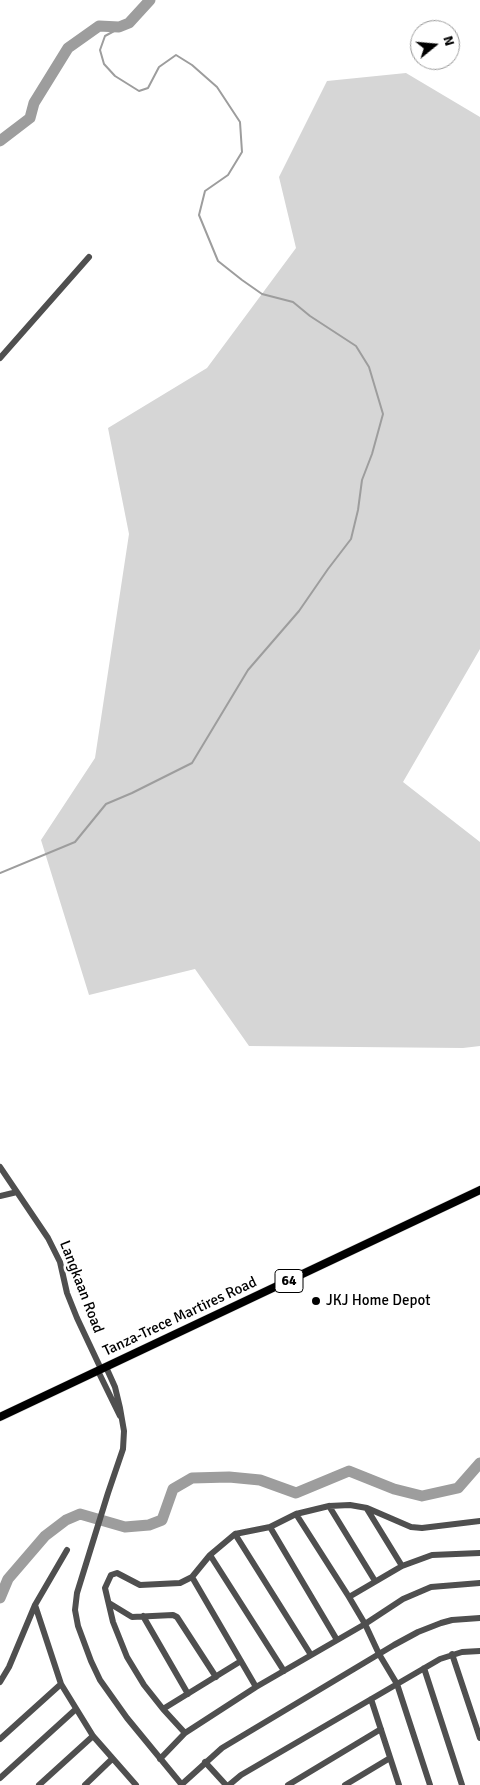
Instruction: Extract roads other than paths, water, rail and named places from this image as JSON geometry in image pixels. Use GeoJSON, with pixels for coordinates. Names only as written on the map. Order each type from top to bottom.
{"type":"FeatureCollection","features":[{"type":"Feature","properties":{"kind":"main road","name":"Tanza-Trece Martires Road"},"geometry":{"type":"LineString","coordinates":[[0,1417],[480,1190]]}},
{"type":"Feature","properties":{"kind":"street"},"geometry":{"type":"LineString","coordinates":[[0,358],[89,257]]}},
{"type":"Feature","properties":{"kind":"street","name":"Langkaan Road"},"geometry":{"type":"LineString","coordinates":[[0,1166],[48,1238],[60,1262],[67,1293],[77,1318],[102,1369]]}},
{"type":"Feature","properties":{"kind":"street"},"geometry":{"type":"LineString","coordinates":[[0,1196],[17,1192]]}},
{"type":"Feature","properties":{"kind":"street"},"geometry":{"type":"LineString","coordinates":[[102,1369],[111,1380],[120,1408],[120,1417]]}},
{"type":"Feature","properties":{"kind":"street"},"geometry":{"type":"LineString","coordinates":[[102,1369],[104,1384],[120,1417],[124,1431],[123,1449],[77,1593],[75,1610],[78,1626],[91,1661],[112,1700],[181,1785],[222,1748],[418,1632],[452,1620],[480,1618]]}},
{"type":"Feature","properties":{"kind":"street"},"geometry":{"type":"LineString","coordinates":[[104,1384],[111,1380]]}},
{"type":"Feature","properties":{"kind":"street"},"geometry":{"type":"LineString","coordinates":[[185,1733],[144,1686],[127,1657],[113,1622],[105,1588],[111,1575],[114,1573],[140,1585],[180,1583],[192,1577],[210,1555],[235,1534],[270,1527],[296,1514],[329,1506],[350,1505],[367,1508],[411,1527],[422,1528],[480,1521]]}},
{"type":"Feature","properties":{"kind":"street"},"geometry":{"type":"LineString","coordinates":[[329,1506],[375,1581]]}},
{"type":"Feature","properties":{"kind":"street"},"geometry":{"type":"LineString","coordinates":[[367,1508],[402,1566]]}},
{"type":"Feature","properties":{"kind":"street"},"geometry":{"type":"LineString","coordinates":[[296,1514],[349,1597],[397,1684],[430,1785]]}},
{"type":"Feature","properties":{"kind":"street"},"geometry":{"type":"LineString","coordinates":[[270,1527],[337,1640]]}},
{"type":"Feature","properties":{"kind":"street"},"geometry":{"type":"LineString","coordinates":[[235,1534],[311,1655]]}},
{"type":"Feature","properties":{"kind":"street"},"geometry":{"type":"LineString","coordinates":[[0,1682],[10,1667],[35,1605],[67,1550]]}},
{"type":"Feature","properties":{"kind":"street"},"geometry":{"type":"LineString","coordinates":[[349,1597],[402,1566],[432,1555],[480,1553]]}},
{"type":"Feature","properties":{"kind":"street"},"geometry":{"type":"LineString","coordinates":[[210,1555],[284,1671]]}},
{"type":"Feature","properties":{"kind":"street"},"geometry":{"type":"LineString","coordinates":[[192,1577],[256,1686]]}},
{"type":"Feature","properties":{"kind":"street"},"geometry":{"type":"LineString","coordinates":[[160,1759],[185,1733],[256,1686],[365,1624],[403,1599],[430,1587],[480,1583]]}},
{"type":"Feature","properties":{"kind":"street"},"geometry":{"type":"LineString","coordinates":[[109,1604],[132,1617],[177,1616],[216,1677]]}},
{"type":"Feature","properties":{"kind":"street"},"geometry":{"type":"LineString","coordinates":[[35,1605],[61,1684],[93,1736],[133,1784]]}},
{"type":"Feature","properties":{"kind":"street"},"geometry":{"type":"LineString","coordinates":[[143,1616],[188,1694]]}},
{"type":"Feature","properties":{"kind":"street"},"geometry":{"type":"LineString","coordinates":[[205,1762],[227,1785],[440,1658],[462,1652],[480,1651]]}},
{"type":"Feature","properties":{"kind":"street"},"geometry":{"type":"LineString","coordinates":[[452,1654],[480,1738]]}},
{"type":"Feature","properties":{"kind":"street"},"geometry":{"type":"LineString","coordinates":[[163,1710],[241,1661]]}},
{"type":"Feature","properties":{"kind":"street"},"geometry":{"type":"LineString","coordinates":[[424,1668],[462,1785]]}},
{"type":"Feature","properties":{"kind":"street"},"geometry":{"type":"LineString","coordinates":[[0,1739],[61,1684]]}},
{"type":"Feature","properties":{"kind":"street"},"geometry":{"type":"LineString","coordinates":[[371,1699],[398,1785]]}},
{"type":"Feature","properties":{"kind":"street"},"geometry":{"type":"LineString","coordinates":[[0,1778],[76,1709]]}},
{"type":"Feature","properties":{"kind":"street"},"geometry":{"type":"LineString","coordinates":[[288,1785],[381,1728]]}},
{"type":"Feature","properties":{"kind":"street"},"geometry":{"type":"LineString","coordinates":[[39,1785],[93,1736]]}},
{"type":"Feature","properties":{"kind":"street"},"geometry":{"type":"LineString","coordinates":[[346,1785],[390,1758]]}},
{"type":"Feature","properties":{"kind":"street"},"geometry":{"type":"LineString","coordinates":[[85,1785],[112,1759]]}},
{"type":"Feature","properties":{"kind":"waterway"},"geometry":{"type":"LineString","coordinates":[[0,141],[30,118],[34,103],[68,48],[99,26],[119,27],[129,23],[150,0]]}},
{"type":"Feature","properties":{"kind":"waterway"},"geometry":{"type":"LineString","coordinates":[[0,873],[75,842],[106,804],[192,763],[248,670],[299,611],[351,539],[358,510],[362,480],[372,454],[383,414],[369,367],[356,346],[310,316],[293,302],[262,294],[218,261],[199,215],[205,191],[228,175],[242,152],[240,122],[217,87],[192,65],[176,55],[159,67],[148,88],[139,91],[115,76],[104,64],[100,50],[105,36],[129,23]]}},
{"type":"Feature","properties":{"kind":"waterway"},"geometry":{"type":"LineString","coordinates":[[0,1598],[8,1579],[45,1536],[66,1520],[80,1514],[125,1527],[149,1525],[162,1520],[173,1489],[192,1478],[229,1477],[260,1480],[296,1493],[349,1471],[394,1489],[422,1496],[458,1488],[480,1463]]}},
{"type":"Feature","properties":{"kind":"place","name":"JKJ Home Depot"},"geometry":{"type":"Point","coordinates":[316,1301]}}]}
